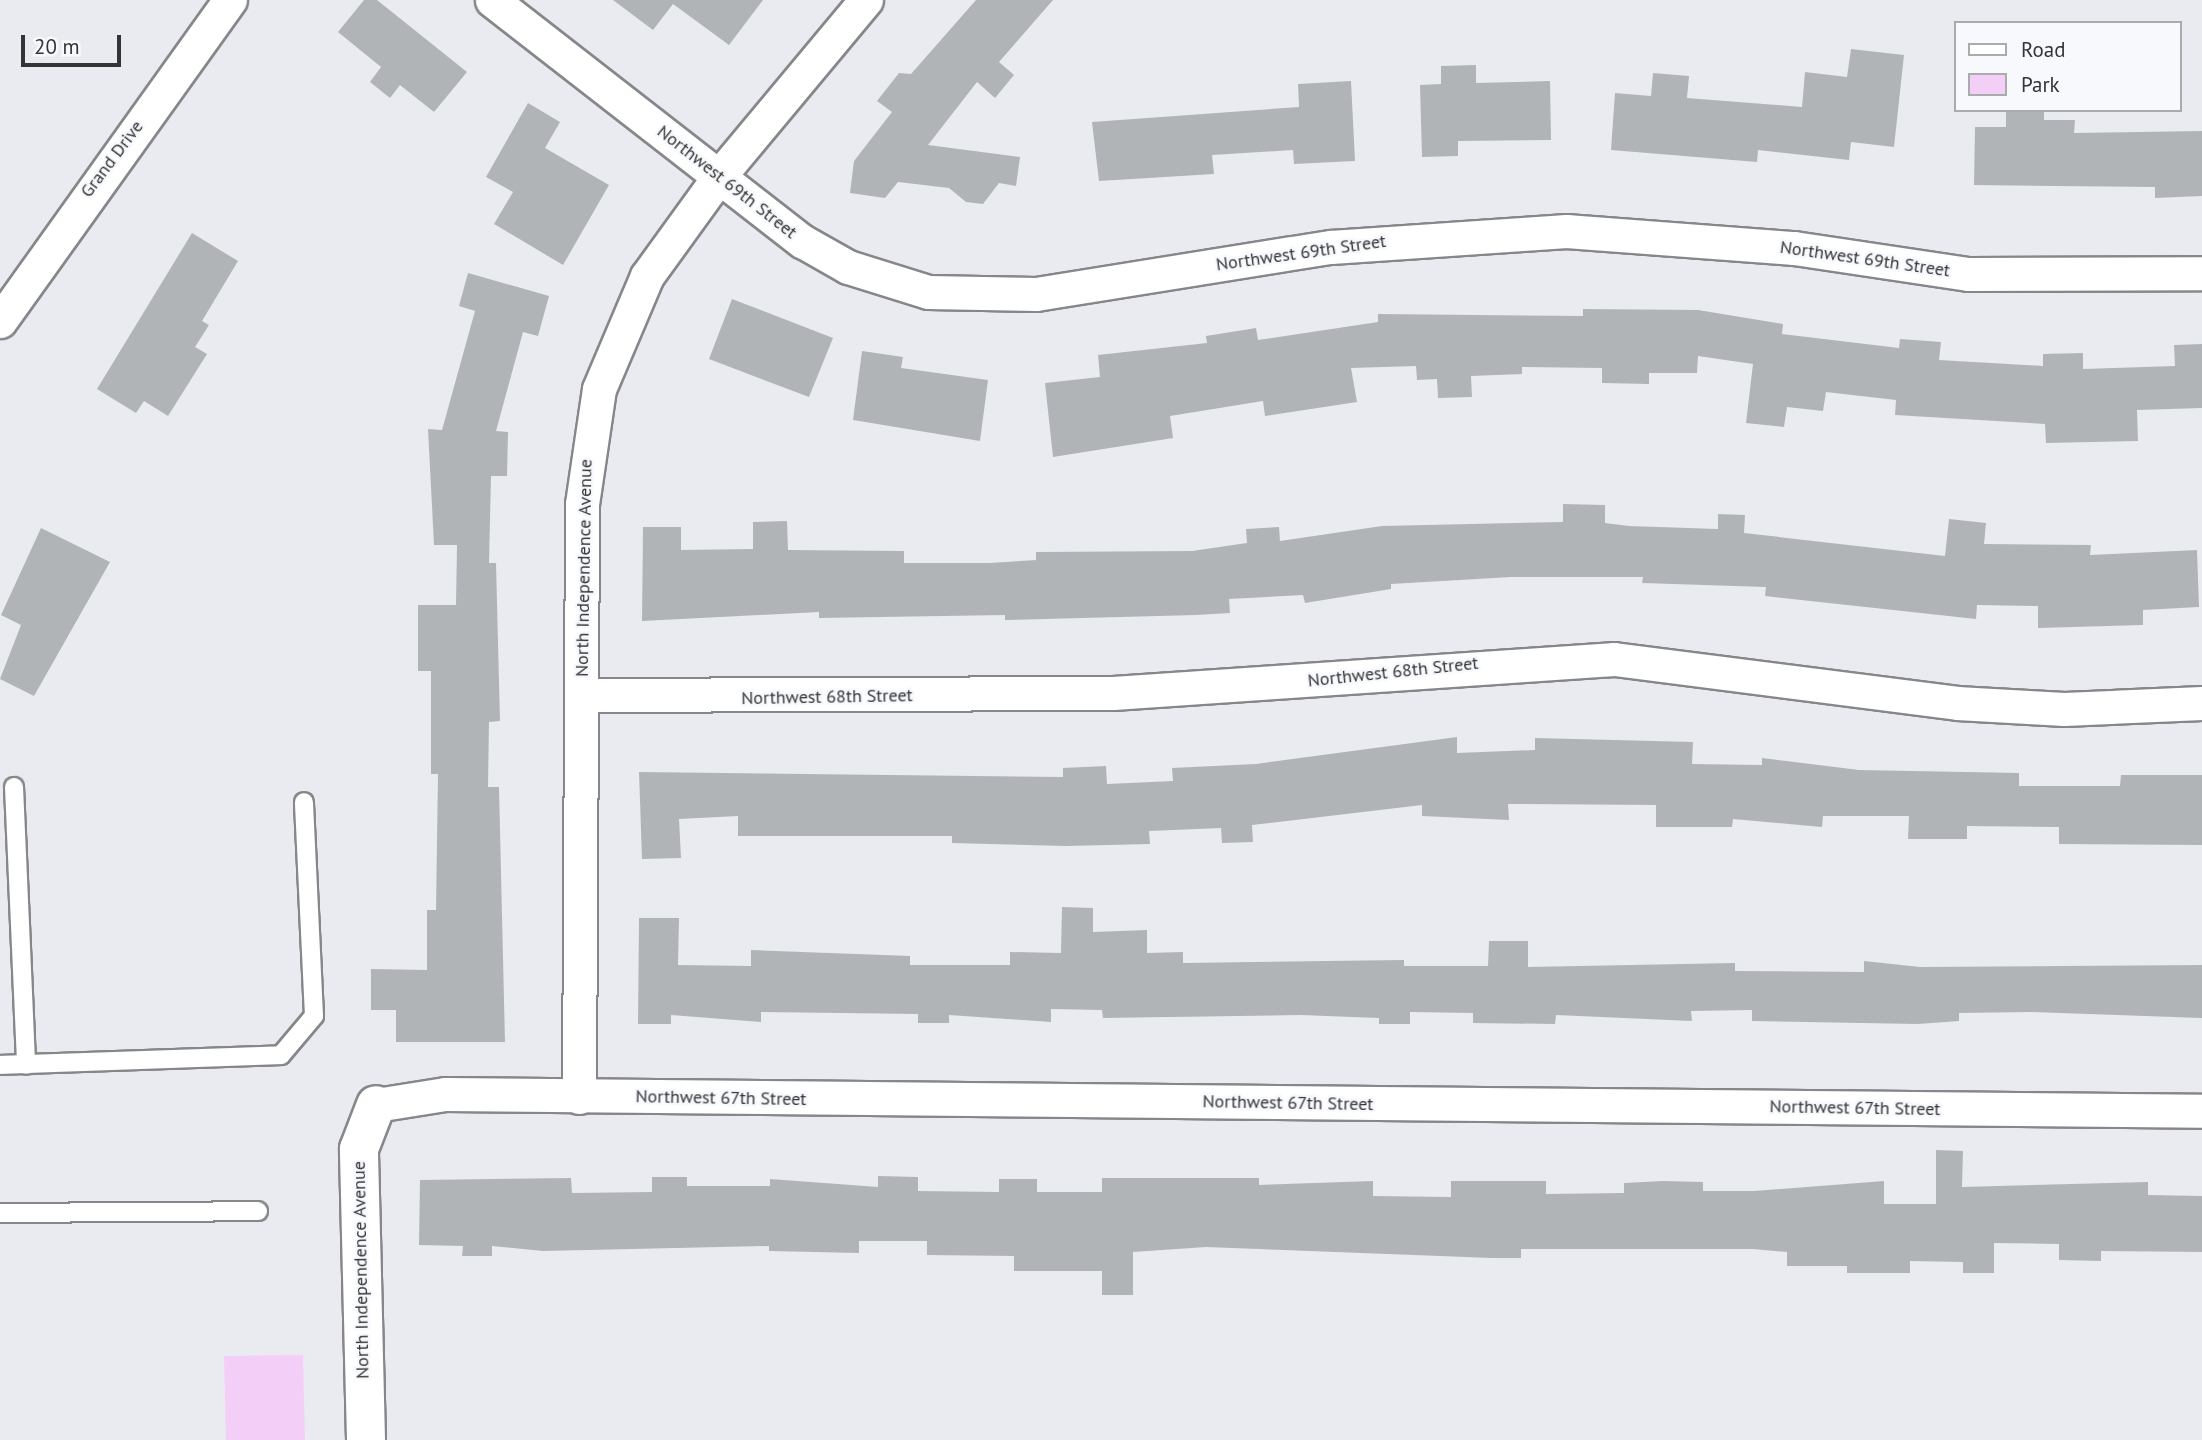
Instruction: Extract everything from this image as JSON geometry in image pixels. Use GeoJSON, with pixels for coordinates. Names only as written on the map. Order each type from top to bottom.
{"type":"FeatureCollection","features":[{"type":"Feature","properties":{"kind":"street","name":"Grand Drive"},"geometry":{"type":"LineString","coordinates":[[0,321],[230,0]]}},
{"type":"Feature","properties":{"kind":"street","name":"Northwest 69th Street"},"geometry":{"type":"LineString","coordinates":[[492,0],[802,241],[848,267],[963,297],[1073,290],[1265,255],[1411,238],[1566,231],[1768,245],[1968,274],[2202,273]]}},
{"type":"Feature","properties":{"kind":"street","name":"North Independence Avenue"},"geometry":{"type":"LineString","coordinates":[[579,1097],[582,504],[599,389],[647,276],[720,175],[866,0]]}},
{"type":"Feature","properties":{"kind":"street","name":"Northwest 68th Street"},"geometry":{"type":"LineString","coordinates":[[581,695],[1113,692],[1614,659],[1957,703],[2064,709],[2202,703]]}},
{"type":"Feature","properties":{"kind":"street","name":"Northwest 67th Street"},"geometry":{"type":"LineString","coordinates":[[376,1105],[410,1096],[2202,1111]]}},
{"type":"Feature","properties":{"kind":"street","name":"North Independence Avenue"},"geometry":{"type":"LineString","coordinates":[[366,1440],[359,1149],[376,1105]]}},
{"type":"Feature","properties":{"kind":"lane"},"geometry":{"type":"LineString","coordinates":[[14,787],[26,1065]]}},
{"type":"Feature","properties":{"kind":"lane"},"geometry":{"type":"LineString","coordinates":[[0,1065],[281,1055],[314,1016],[304,802]]}},
{"type":"Feature","properties":{"kind":"lane"},"geometry":{"type":"LineString","coordinates":[[0,1213],[258,1211]]}},
{"type":"Feature","properties":{"kind":"green space"},"geometry":{"type":"Polygon","coordinates":[[[303,1355],[305,1440],[226,1440],[224,1356],[303,1355]]]}},
{"type":"Feature","properties":{"kind":"building"},"geometry":{"type":"Polygon","coordinates":[[[364,0],[377,0],[467,72],[434,112],[400,85],[390,98],[370,82],[381,67],[338,32],[364,0]]]}},
{"type":"Feature","properties":{"kind":"building"},"geometry":{"type":"Polygon","coordinates":[[[613,0],[763,0],[729,45],[673,4],[653,30],[613,0]]]}},
{"type":"Feature","properties":{"kind":"building"},"geometry":{"type":"Polygon","coordinates":[[[976,0],[1053,0],[999,62],[1014,75],[995,98],[977,82],[928,145],[1020,157],[1016,186],[999,183],[983,204],[966,202],[949,188],[898,182],[885,198],[850,193],[854,161],[892,112],[877,101],[899,73],[911,74],[976,0]]]}},
{"type":"Feature","properties":{"kind":"building"},"geometry":{"type":"Polygon","coordinates":[[[1851,49],[1904,55],[1894,147],[1851,142],[1849,160],[1758,150],[1757,162],[1611,150],[1615,93],[1651,96],[1653,73],[1689,76],[1687,98],[1802,107],[1805,72],[1847,77],[1851,49]]]}},
{"type":"Feature","properties":{"kind":"building"},"geometry":{"type":"Polygon","coordinates":[[[1476,65],[1476,83],[1550,81],[1551,140],[1458,141],[1458,156],[1422,157],[1420,85],[1441,84],[1441,66],[1476,65]]]}},
{"type":"Feature","properties":{"kind":"building"},"geometry":{"type":"Polygon","coordinates":[[[1351,81],[1355,161],[1294,164],[1293,150],[1212,155],[1214,174],[1099,181],[1092,122],[1299,107],[1298,84],[1351,81]]]}},
{"type":"Feature","properties":{"kind":"building"},"geometry":{"type":"Polygon","coordinates":[[[528,103],[560,122],[545,148],[609,185],[563,265],[494,224],[513,192],[486,177],[528,103]]]}},
{"type":"Feature","properties":{"kind":"building"},"geometry":{"type":"Polygon","coordinates":[[[2006,112],[2044,112],[2044,120],[2075,120],[2074,133],[2202,131],[2202,196],[2155,198],[2155,187],[1974,185],[1975,127],[2006,127],[2006,112]]]}},
{"type":"Feature","properties":{"kind":"building"},"geometry":{"type":"Polygon","coordinates":[[[192,233],[238,261],[202,321],[209,325],[195,347],[207,354],[168,416],[144,401],[136,413],[97,389],[192,233]]]}},
{"type":"Feature","properties":{"kind":"building"},"geometry":{"type":"Polygon","coordinates":[[[468,273],[549,296],[538,336],[523,332],[496,431],[508,432],[507,476],[491,476],[489,563],[496,563],[500,721],[489,722],[488,787],[499,787],[505,1042],[396,1042],[396,1010],[371,1010],[371,969],[427,970],[427,910],[436,910],[438,774],[431,774],[431,671],[418,671],[418,605],[456,605],[457,545],[434,545],[428,429],[442,430],[475,311],[459,306],[468,273]]]}},
{"type":"Feature","properties":{"kind":"building"},"geometry":{"type":"Polygon","coordinates":[[[732,299],[833,338],[809,397],[709,359],[732,299]]]}},
{"type":"Feature","properties":{"kind":"building"},"geometry":{"type":"Polygon","coordinates":[[[1583,309],[1698,310],[1783,324],[1782,334],[1899,348],[1900,339],[1941,342],[1939,360],[2043,366],[2043,354],[2083,353],[2083,369],[2175,366],[2174,345],[2202,344],[2202,408],[2137,410],[2138,441],[2046,443],[2045,424],[1895,415],[1896,400],[1826,392],[1823,411],[1787,407],[1784,427],[1746,423],[1753,364],[1698,356],[1697,373],[1649,373],[1649,384],[1602,383],[1602,368],[1522,367],[1522,374],[1471,376],[1472,397],[1438,398],[1437,379],[1417,380],[1416,366],[1351,368],[1357,402],[1265,416],[1263,401],[1170,416],[1173,438],[1053,457],[1045,383],[1100,377],[1098,355],[1207,343],[1206,336],[1256,328],[1258,340],[1378,322],[1378,314],[1583,316],[1583,309]]]}},
{"type":"Feature","properties":{"kind":"building"},"geometry":{"type":"Polygon","coordinates":[[[862,351],[903,357],[901,368],[988,380],[980,441],[853,420],[862,351]]]}},
{"type":"Feature","properties":{"kind":"building"},"geometry":{"type":"Polygon","coordinates":[[[1563,504],[1605,505],[1605,523],[1629,526],[1718,529],[1718,514],[1745,515],[1744,533],[1945,556],[1949,519],[1986,523],[1984,544],[2091,545],[2090,555],[2197,550],[2199,607],[2143,610],[2143,625],[2038,628],[2038,606],[1977,605],[1976,619],[1765,596],[1766,587],[1642,583],[1643,577],[1511,577],[1391,584],[1391,589],[1305,603],[1303,595],[1229,599],[1230,613],[1196,615],[1005,620],[1005,615],[819,618],[819,612],[642,621],[643,527],[681,527],[681,550],[753,549],[753,522],[787,521],[788,550],[904,551],[904,563],[989,563],[1036,560],[1036,552],[1192,551],[1247,543],[1246,529],[1279,527],[1280,541],[1382,526],[1563,522],[1563,504]]]}},
{"type":"Feature","properties":{"kind":"building"},"geometry":{"type":"Polygon","coordinates":[[[41,528],[110,562],[34,696],[0,679],[21,625],[1,615],[41,528]]]}},
{"type":"Feature","properties":{"kind":"building"},"geometry":{"type":"Polygon","coordinates":[[[1457,737],[1457,753],[1535,750],[1535,738],[1693,742],[1692,764],[1762,765],[1762,758],[1859,770],[2019,773],[2019,786],[2120,786],[2121,775],[2202,775],[2202,845],[2059,844],[2059,827],[1967,826],[1967,839],[1908,839],[1909,816],[1823,816],[1822,827],[1733,819],[1732,827],[1656,827],[1656,805],[1508,804],[1509,820],[1422,816],[1422,805],[1252,825],[1253,842],[1222,843],[1221,828],[1149,831],[1150,844],[1066,846],[952,843],[952,836],[738,836],[738,816],[679,819],[681,858],[642,859],[639,772],[1063,777],[1063,768],[1106,766],[1107,784],[1173,781],[1172,768],[1256,764],[1457,737]]]}},
{"type":"Feature","properties":{"kind":"building"},"geometry":{"type":"Polygon","coordinates":[[[1062,907],[1093,908],[1093,932],[1147,930],[1147,953],[1183,952],[1183,963],[1404,960],[1404,966],[1488,966],[1489,941],[1528,941],[1528,967],[1735,963],[1735,971],[1864,972],[1864,961],[1920,967],[2202,965],[2202,1018],[2030,1012],[1959,1013],[1959,1021],[1918,1024],[1752,1021],[1752,1010],[1691,1011],[1692,1021],[1556,1015],[1555,1024],[1473,1023],[1473,1013],[1410,1012],[1410,1024],[1379,1024],[1379,1018],[1300,1015],[1103,1018],[1102,1010],[1051,1009],[1051,1022],[949,1015],[949,1023],[918,1023],[918,1014],[761,1012],[761,1022],[671,1015],[671,1024],[638,1024],[639,918],[679,918],[678,965],[751,966],[751,950],[910,956],[910,965],[1010,965],[1010,952],[1061,953],[1062,907]]]}},
{"type":"Feature","properties":{"kind":"building"},"geometry":{"type":"Polygon","coordinates":[[[1936,1150],[1963,1151],[1962,1187],[2148,1182],[2148,1195],[2202,1196],[2202,1252],[2101,1251],[2101,1261],[2059,1260],[2059,1244],[1994,1243],[1994,1273],[1963,1273],[1963,1262],[1910,1261],[1910,1273],[1847,1273],[1847,1266],[1787,1266],[1787,1252],[1753,1249],[1521,1249],[1521,1258],[1492,1258],[1206,1247],[1133,1252],[1133,1295],[1102,1295],[1102,1271],[1014,1271],[1014,1256],[927,1255],[927,1241],[859,1241],[859,1253],[769,1251],[769,1246],[543,1251],[492,1246],[492,1256],[462,1256],[463,1246],[419,1245],[420,1180],[571,1178],[572,1193],[652,1192],[652,1177],[687,1177],[687,1186],[770,1186],[770,1179],[878,1187],[878,1176],[918,1177],[918,1191],[999,1192],[999,1179],[1037,1179],[1037,1192],[1102,1192],[1102,1178],[1259,1178],[1259,1185],[1373,1181],[1373,1196],[1451,1197],[1451,1181],[1546,1181],[1546,1194],[1624,1193],[1624,1183],[1663,1181],[1703,1182],[1703,1191],[1754,1191],[1884,1181],[1884,1204],[1936,1204],[1936,1150]]]}}]}
